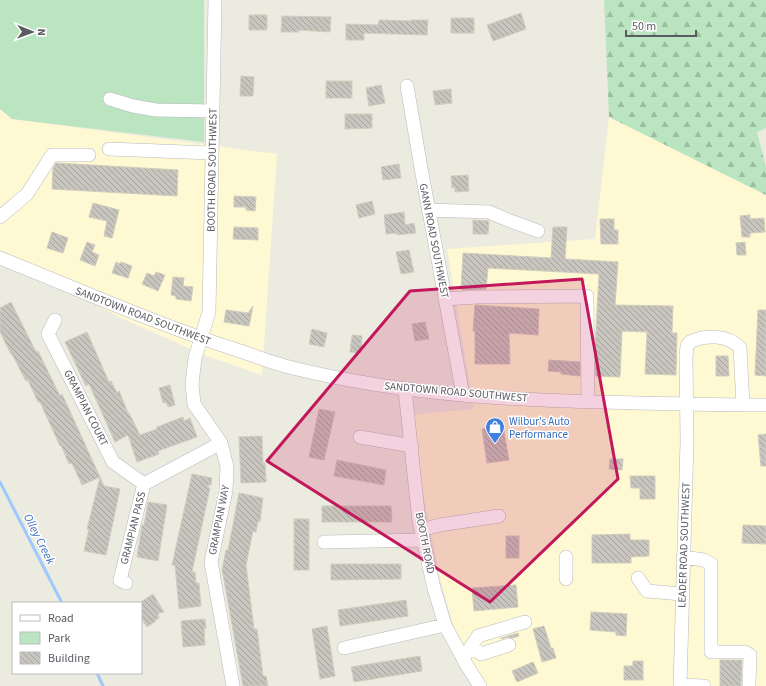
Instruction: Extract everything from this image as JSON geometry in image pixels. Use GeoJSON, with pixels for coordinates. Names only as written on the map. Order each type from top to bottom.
{"type":"FeatureCollection","features":[{"type":"Feature","properties":{"kind":"street","name":"BOOTH ROAD SOUTHWEST"},"geometry":{"type":"LineString","coordinates":[[201,339],[209,312],[215,0]]}},
{"type":"Feature","properties":{"kind":"street","name":"GANN ROAD SOUTHWEST"},"geometry":{"type":"LineString","coordinates":[[407,86],[428,210],[463,395]]}},
{"type":"Feature","properties":{"kind":"street"},"geometry":{"type":"LineString","coordinates":[[110,99],[132,106],[156,110],[213,111]]}},
{"type":"Feature","properties":{"kind":"street"},"geometry":{"type":"LineString","coordinates":[[109,149],[212,153]]}},
{"type":"Feature","properties":{"kind":"street"},"geometry":{"type":"LineString","coordinates":[[0,217],[27,194],[52,155],[89,155]]}},
{"type":"Feature","properties":{"kind":"street"},"geometry":{"type":"LineString","coordinates":[[428,210],[489,212],[538,231]]}},
{"type":"Feature","properties":{"kind":"street","name":"SANDTOWN ROAD SOUTHWEST"},"geometry":{"type":"LineString","coordinates":[[0,258],[108,303],[201,339],[291,368],[340,378],[405,390],[463,395],[588,402],[766,405]]}},
{"type":"Feature","properties":{"kind":"street"},"geometry":{"type":"LineString","coordinates":[[445,299],[477,297],[587,296],[588,402]]}},
{"type":"Feature","properties":{"kind":"street","name":"GRAMPIAN COURT"},"geometry":{"type":"LineString","coordinates":[[55,320],[48,334],[113,462],[144,484]]}},
{"type":"Feature","properties":{"kind":"street","name":"LEADER ROAD SOUTHWEST"},"geometry":{"type":"LineString","coordinates":[[680,685],[687,442],[687,346],[690,342],[695,339],[721,338],[729,340],[740,348],[743,405]]}},
{"type":"Feature","properties":{"kind":"street","name":"GRAMPIAN WAY"},"geometry":{"type":"LineString","coordinates":[[201,339],[195,358],[192,384],[194,404],[221,443],[227,467],[226,491],[211,562],[233,686]]}},
{"type":"Feature","properties":{"kind":"street","name":"BOOTH ROAD"},"geometry":{"type":"LineString","coordinates":[[405,390],[423,535],[434,588],[446,625],[463,658],[480,686]]}},
{"type":"Feature","properties":{"kind":"street"},"geometry":{"type":"LineString","coordinates":[[360,437],[412,446]]}},
{"type":"Feature","properties":{"kind":"street","name":"GRAMPIAN PASS"},"geometry":{"type":"LineString","coordinates":[[126,583],[120,580],[144,484],[221,443]]}},
{"type":"Feature","properties":{"kind":"street"},"geometry":{"type":"LineString","coordinates":[[324,542],[423,535],[440,525],[499,516]]}},
{"type":"Feature","properties":{"kind":"street"},"geometry":{"type":"LineString","coordinates":[[566,557],[566,579]]}},
{"type":"Feature","properties":{"kind":"street"},"geometry":{"type":"LineString","coordinates":[[683,557],[704,560],[711,564],[711,652],[746,652],[750,655],[749,686]]}},
{"type":"Feature","properties":{"kind":"street"},"geometry":{"type":"LineString","coordinates":[[638,578],[647,591],[682,594]]}},
{"type":"Feature","properties":{"kind":"street"},"geometry":{"type":"LineString","coordinates":[[463,658],[478,636],[525,622]]}},
{"type":"Feature","properties":{"kind":"street"},"geometry":{"type":"LineString","coordinates":[[344,648],[446,625]]}},
{"type":"Feature","properties":{"kind":"street"},"geometry":{"type":"LineString","coordinates":[[470,647],[481,654],[509,645]]}},
{"type":"Feature","properties":{"kind":"street"},"geometry":{"type":"LineString","coordinates":[[680,685],[704,686]]}},
{"type":"Feature","properties":{"kind":"highlighted area"},"geometry":{"type":"Polygon","coordinates":[[[582,279],[618,479],[490,602],[267,461],[410,291],[582,279]]]}},
{"type":"Feature","properties":{"kind":"shaded area"},"geometry":{"type":"Polygon","coordinates":[[[0,109],[12,119],[277,154],[262,375],[207,356],[121,318],[23,267],[0,259],[0,109]]]}},
{"type":"Feature","properties":{"kind":"shaded area"},"geometry":{"type":"Polygon","coordinates":[[[609,117],[766,195],[766,686],[484,686],[464,663],[441,582],[407,415],[474,409],[447,249],[595,239],[609,117]]]}},
{"type":"Feature","properties":{"kind":"green space"},"geometry":{"type":"Polygon","coordinates":[[[0,0],[204,0],[204,142],[12,119],[0,109],[0,0]]]}},
{"type":"Feature","properties":{"kind":"green space"},"geometry":{"type":"Polygon","coordinates":[[[604,0],[766,0],[766,128],[757,132],[766,167],[766,195],[609,117],[604,0]]]}},
{"type":"Feature","properties":{"kind":"building"},"geometry":{"type":"Polygon","coordinates":[[[521,13],[526,29],[493,41],[487,25],[521,13]]]}},
{"type":"Feature","properties":{"kind":"building"},"geometry":{"type":"Polygon","coordinates":[[[249,15],[267,15],[267,30],[249,30],[249,15]]]}},
{"type":"Feature","properties":{"kind":"building"},"geometry":{"type":"Polygon","coordinates":[[[282,16],[331,17],[330,32],[299,30],[299,32],[281,32],[282,16]]]}},
{"type":"Feature","properties":{"kind":"building"},"geometry":{"type":"Polygon","coordinates":[[[451,18],[474,18],[474,33],[451,33],[451,18]]]}},
{"type":"Feature","properties":{"kind":"building"},"geometry":{"type":"Polygon","coordinates":[[[379,20],[428,20],[427,35],[364,33],[364,40],[346,40],[346,24],[378,25],[379,20]]]}},
{"type":"Feature","properties":{"kind":"building"},"geometry":{"type":"Polygon","coordinates":[[[241,76],[254,77],[253,96],[240,96],[241,76]]]}},
{"type":"Feature","properties":{"kind":"building"},"geometry":{"type":"Polygon","coordinates":[[[326,81],[352,81],[352,98],[326,98],[326,81]]]}},
{"type":"Feature","properties":{"kind":"building"},"geometry":{"type":"Polygon","coordinates":[[[381,85],[385,103],[369,106],[366,88],[381,85]]]}},
{"type":"Feature","properties":{"kind":"building"},"geometry":{"type":"Polygon","coordinates":[[[451,89],[452,103],[435,105],[433,91],[451,89]]]}},
{"type":"Feature","properties":{"kind":"building"},"geometry":{"type":"Polygon","coordinates":[[[345,114],[372,114],[372,128],[345,129],[345,114]]]}},
{"type":"Feature","properties":{"kind":"building"},"geometry":{"type":"Polygon","coordinates":[[[56,163],[178,170],[177,196],[52,189],[53,168],[56,163]]]}},
{"type":"Feature","properties":{"kind":"building"},"geometry":{"type":"Polygon","coordinates":[[[399,164],[401,178],[383,180],[381,167],[399,164]]]}},
{"type":"Feature","properties":{"kind":"building"},"geometry":{"type":"Polygon","coordinates":[[[468,175],[469,191],[455,192],[455,187],[452,188],[451,176],[468,175]]]}},
{"type":"Feature","properties":{"kind":"building"},"geometry":{"type":"Polygon","coordinates":[[[234,196],[256,197],[255,211],[246,210],[246,207],[234,207],[234,196]]]}},
{"type":"Feature","properties":{"kind":"building"},"geometry":{"type":"Polygon","coordinates":[[[372,201],[375,214],[359,218],[356,205],[372,201]]]}},
{"type":"Feature","properties":{"kind":"building"},"geometry":{"type":"Polygon","coordinates":[[[93,203],[119,210],[112,238],[104,236],[107,221],[89,217],[93,203]]]}},
{"type":"Feature","properties":{"kind":"building"},"geometry":{"type":"Polygon","coordinates":[[[404,212],[405,225],[414,223],[416,233],[397,235],[397,233],[386,234],[384,215],[404,212]]]}},
{"type":"Feature","properties":{"kind":"building"},"geometry":{"type":"Polygon","coordinates":[[[750,215],[750,219],[764,218],[765,232],[750,233],[750,237],[742,237],[740,216],[750,215]]]}},
{"type":"Feature","properties":{"kind":"building"},"geometry":{"type":"Polygon","coordinates":[[[600,219],[614,219],[614,230],[618,230],[618,244],[601,244],[600,219]]]}},
{"type":"Feature","properties":{"kind":"building"},"geometry":{"type":"Polygon","coordinates":[[[473,220],[489,221],[488,234],[473,234],[473,220]]]}},
{"type":"Feature","properties":{"kind":"building"},"geometry":{"type":"Polygon","coordinates":[[[234,227],[258,228],[258,240],[233,239],[234,227]]]}},
{"type":"Feature","properties":{"kind":"building"},"geometry":{"type":"Polygon","coordinates":[[[553,227],[567,227],[565,259],[618,262],[615,305],[673,306],[672,333],[677,333],[676,375],[645,374],[647,332],[622,331],[620,377],[596,376],[595,348],[599,274],[488,268],[486,289],[461,290],[463,253],[551,258],[553,227]]]}},
{"type":"Feature","properties":{"kind":"building"},"geometry":{"type":"Polygon","coordinates":[[[52,232],[68,238],[63,253],[47,248],[52,232]]]}},
{"type":"Feature","properties":{"kind":"building"},"geometry":{"type":"Polygon","coordinates":[[[87,242],[95,245],[92,252],[99,255],[95,266],[80,260],[87,242]]]}},
{"type":"Feature","properties":{"kind":"building"},"geometry":{"type":"Polygon","coordinates":[[[745,242],[746,255],[737,255],[736,243],[745,242]]]}},
{"type":"Feature","properties":{"kind":"building"},"geometry":{"type":"Polygon","coordinates":[[[409,250],[414,272],[401,274],[396,252],[409,250]]]}},
{"type":"Feature","properties":{"kind":"building"},"geometry":{"type":"Polygon","coordinates":[[[116,262],[120,264],[121,262],[132,266],[128,278],[112,273],[116,262]]]}},
{"type":"Feature","properties":{"kind":"building"},"geometry":{"type":"Polygon","coordinates":[[[156,272],[165,275],[158,291],[142,284],[147,273],[154,276],[156,272]]]}},
{"type":"Feature","properties":{"kind":"building"},"geometry":{"type":"Polygon","coordinates":[[[173,277],[184,278],[183,286],[193,287],[191,301],[176,299],[176,296],[171,295],[173,277]]]}},
{"type":"Feature","properties":{"kind":"building"},"geometry":{"type":"Polygon","coordinates":[[[11,302],[36,352],[38,351],[60,396],[62,394],[100,477],[82,485],[72,463],[69,464],[40,402],[38,402],[28,380],[26,381],[11,354],[0,332],[0,308],[11,302]]]}},
{"type":"Feature","properties":{"kind":"building"},"geometry":{"type":"Polygon","coordinates":[[[475,305],[539,309],[538,335],[509,333],[510,364],[475,364],[475,331],[473,331],[475,305]]]}},
{"type":"Feature","properties":{"kind":"building"},"geometry":{"type":"Polygon","coordinates":[[[253,306],[249,326],[224,322],[226,310],[248,313],[253,306]]]}},
{"type":"Feature","properties":{"kind":"building"},"geometry":{"type":"Polygon","coordinates":[[[758,310],[766,310],[766,376],[755,375],[758,310]]]}},
{"type":"Feature","properties":{"kind":"building"},"geometry":{"type":"Polygon","coordinates":[[[425,322],[429,339],[415,341],[412,324],[425,322]]]}},
{"type":"Feature","properties":{"kind":"building"},"geometry":{"type":"Polygon","coordinates":[[[312,329],[327,333],[324,347],[309,344],[312,329]]]}},
{"type":"Feature","properties":{"kind":"building"},"geometry":{"type":"Polygon","coordinates":[[[87,332],[109,382],[111,381],[117,393],[119,391],[128,413],[140,435],[183,417],[184,421],[190,418],[197,437],[158,451],[159,454],[137,462],[128,435],[115,442],[89,384],[86,386],[65,342],[87,332]]]}},
{"type":"Feature","properties":{"kind":"building"},"geometry":{"type":"Polygon","coordinates":[[[352,335],[362,336],[361,353],[350,352],[352,335]]]}},
{"type":"Feature","properties":{"kind":"building"},"geometry":{"type":"Polygon","coordinates":[[[716,356],[728,356],[729,376],[716,376],[716,356]]]}},
{"type":"Feature","properties":{"kind":"building"},"geometry":{"type":"Polygon","coordinates":[[[549,360],[580,362],[580,376],[548,371],[549,360]]]}},
{"type":"Feature","properties":{"kind":"building"},"geometry":{"type":"Polygon","coordinates":[[[170,385],[175,405],[168,407],[166,402],[163,403],[159,388],[170,385]]]}},
{"type":"Feature","properties":{"kind":"building"},"geometry":{"type":"Polygon","coordinates":[[[319,409],[335,412],[324,460],[309,457],[319,409]]]}},
{"type":"Feature","properties":{"kind":"building","name":"Wilbur's Auto Performance"},"geometry":{"type":"Polygon","coordinates":[[[503,426],[509,460],[487,463],[482,429],[503,426]]]}},
{"type":"Feature","properties":{"kind":"building"},"geometry":{"type":"Polygon","coordinates":[[[766,434],[766,466],[761,466],[758,435],[766,434]]]}},
{"type":"Feature","properties":{"kind":"building"},"geometry":{"type":"Polygon","coordinates":[[[262,436],[263,463],[265,463],[266,482],[241,483],[239,437],[262,436]]]}},
{"type":"Feature","properties":{"kind":"building"},"geometry":{"type":"Polygon","coordinates":[[[610,459],[623,459],[622,470],[609,469],[610,459]]]}},
{"type":"Feature","properties":{"kind":"building"},"geometry":{"type":"Polygon","coordinates":[[[337,460],[386,470],[384,485],[334,476],[337,460]]]}},
{"type":"Feature","properties":{"kind":"building"},"geometry":{"type":"Polygon","coordinates":[[[192,474],[212,478],[211,485],[208,485],[210,488],[192,572],[195,572],[196,583],[199,583],[201,606],[179,609],[175,565],[172,565],[192,474]]]}},
{"type":"Feature","properties":{"kind":"building"},"geometry":{"type":"Polygon","coordinates":[[[630,476],[655,476],[655,499],[640,499],[640,488],[631,488],[630,476]]]}},
{"type":"Feature","properties":{"kind":"building"},"geometry":{"type":"Polygon","coordinates":[[[100,477],[104,486],[120,489],[106,555],[84,551],[89,529],[87,529],[100,477]]]}},
{"type":"Feature","properties":{"kind":"building"},"geometry":{"type":"Polygon","coordinates":[[[239,493],[263,498],[260,522],[258,521],[256,532],[253,531],[246,565],[254,629],[257,629],[263,676],[266,676],[268,686],[243,686],[222,570],[226,550],[228,550],[239,493]]]}},
{"type":"Feature","properties":{"kind":"building"},"geometry":{"type":"Polygon","coordinates":[[[148,502],[167,505],[158,561],[137,557],[142,525],[144,525],[148,502]]]}},
{"type":"Feature","properties":{"kind":"building"},"geometry":{"type":"Polygon","coordinates":[[[322,506],[391,506],[392,522],[322,522],[322,506]]]}},
{"type":"Feature","properties":{"kind":"building"},"geometry":{"type":"Polygon","coordinates":[[[294,519],[309,519],[309,570],[294,570],[294,519]]]}},
{"type":"Feature","properties":{"kind":"building"},"geometry":{"type":"Polygon","coordinates":[[[743,525],[766,526],[766,544],[742,543],[743,525]]]}},
{"type":"Feature","properties":{"kind":"building"},"geometry":{"type":"Polygon","coordinates":[[[630,534],[630,540],[649,540],[649,556],[631,557],[631,563],[592,563],[592,535],[630,534]]]}},
{"type":"Feature","properties":{"kind":"building"},"geometry":{"type":"Polygon","coordinates":[[[506,536],[519,536],[519,558],[506,558],[506,536]]]}},
{"type":"Feature","properties":{"kind":"building"},"geometry":{"type":"Polygon","coordinates":[[[331,564],[401,564],[401,579],[331,580],[331,564]]]}},
{"type":"Feature","properties":{"kind":"building"},"geometry":{"type":"Polygon","coordinates":[[[516,585],[518,607],[474,611],[472,588],[516,585]]]}},
{"type":"Feature","properties":{"kind":"building"},"geometry":{"type":"Polygon","coordinates":[[[153,594],[164,612],[158,613],[159,618],[147,627],[142,620],[141,602],[153,594]]]}},
{"type":"Feature","properties":{"kind":"building"},"geometry":{"type":"Polygon","coordinates":[[[406,600],[408,616],[340,626],[338,610],[406,600]]]}},
{"type":"Feature","properties":{"kind":"building"},"geometry":{"type":"Polygon","coordinates":[[[591,612],[627,614],[626,636],[616,635],[616,632],[590,630],[591,612]]]}},
{"type":"Feature","properties":{"kind":"building"},"geometry":{"type":"Polygon","coordinates":[[[205,619],[205,645],[183,647],[181,621],[205,619]]]}},
{"type":"Feature","properties":{"kind":"building"},"geometry":{"type":"Polygon","coordinates":[[[327,626],[335,676],[320,679],[312,629],[327,626]]]}},
{"type":"Feature","properties":{"kind":"building"},"geometry":{"type":"Polygon","coordinates":[[[544,626],[556,658],[542,662],[533,629],[544,626]]]}},
{"type":"Feature","properties":{"kind":"building"},"geometry":{"type":"Polygon","coordinates":[[[518,633],[519,636],[501,639],[501,638],[518,633]]]}},
{"type":"Feature","properties":{"kind":"building"},"geometry":{"type":"Polygon","coordinates":[[[420,656],[422,671],[354,682],[351,667],[420,656]]]}},
{"type":"Feature","properties":{"kind":"building"},"geometry":{"type":"Polygon","coordinates":[[[720,660],[742,660],[741,686],[720,686],[720,660]]]}},
{"type":"Feature","properties":{"kind":"building"},"geometry":{"type":"Polygon","coordinates":[[[633,661],[643,661],[643,680],[624,680],[624,666],[633,666],[633,661]]]}},
{"type":"Feature","properties":{"kind":"building"},"geometry":{"type":"Polygon","coordinates":[[[533,662],[538,673],[517,682],[512,671],[533,662]]]}},
{"type":"Feature","properties":{"kind":"waterway","name":"Olley Creek"},"geometry":{"type":"LineString","coordinates":[[0,482],[61,602]]}},
{"type":"Feature","properties":{"kind":"waterway","name":"Olley Creek"},"geometry":{"type":"LineString","coordinates":[[97,674],[103,686]]}},
{"type":"Feature","properties":{"kind":"place","name":"Wilbur's Auto Performance"},"geometry":{"type":"Point","coordinates":[495,444]}}]}
